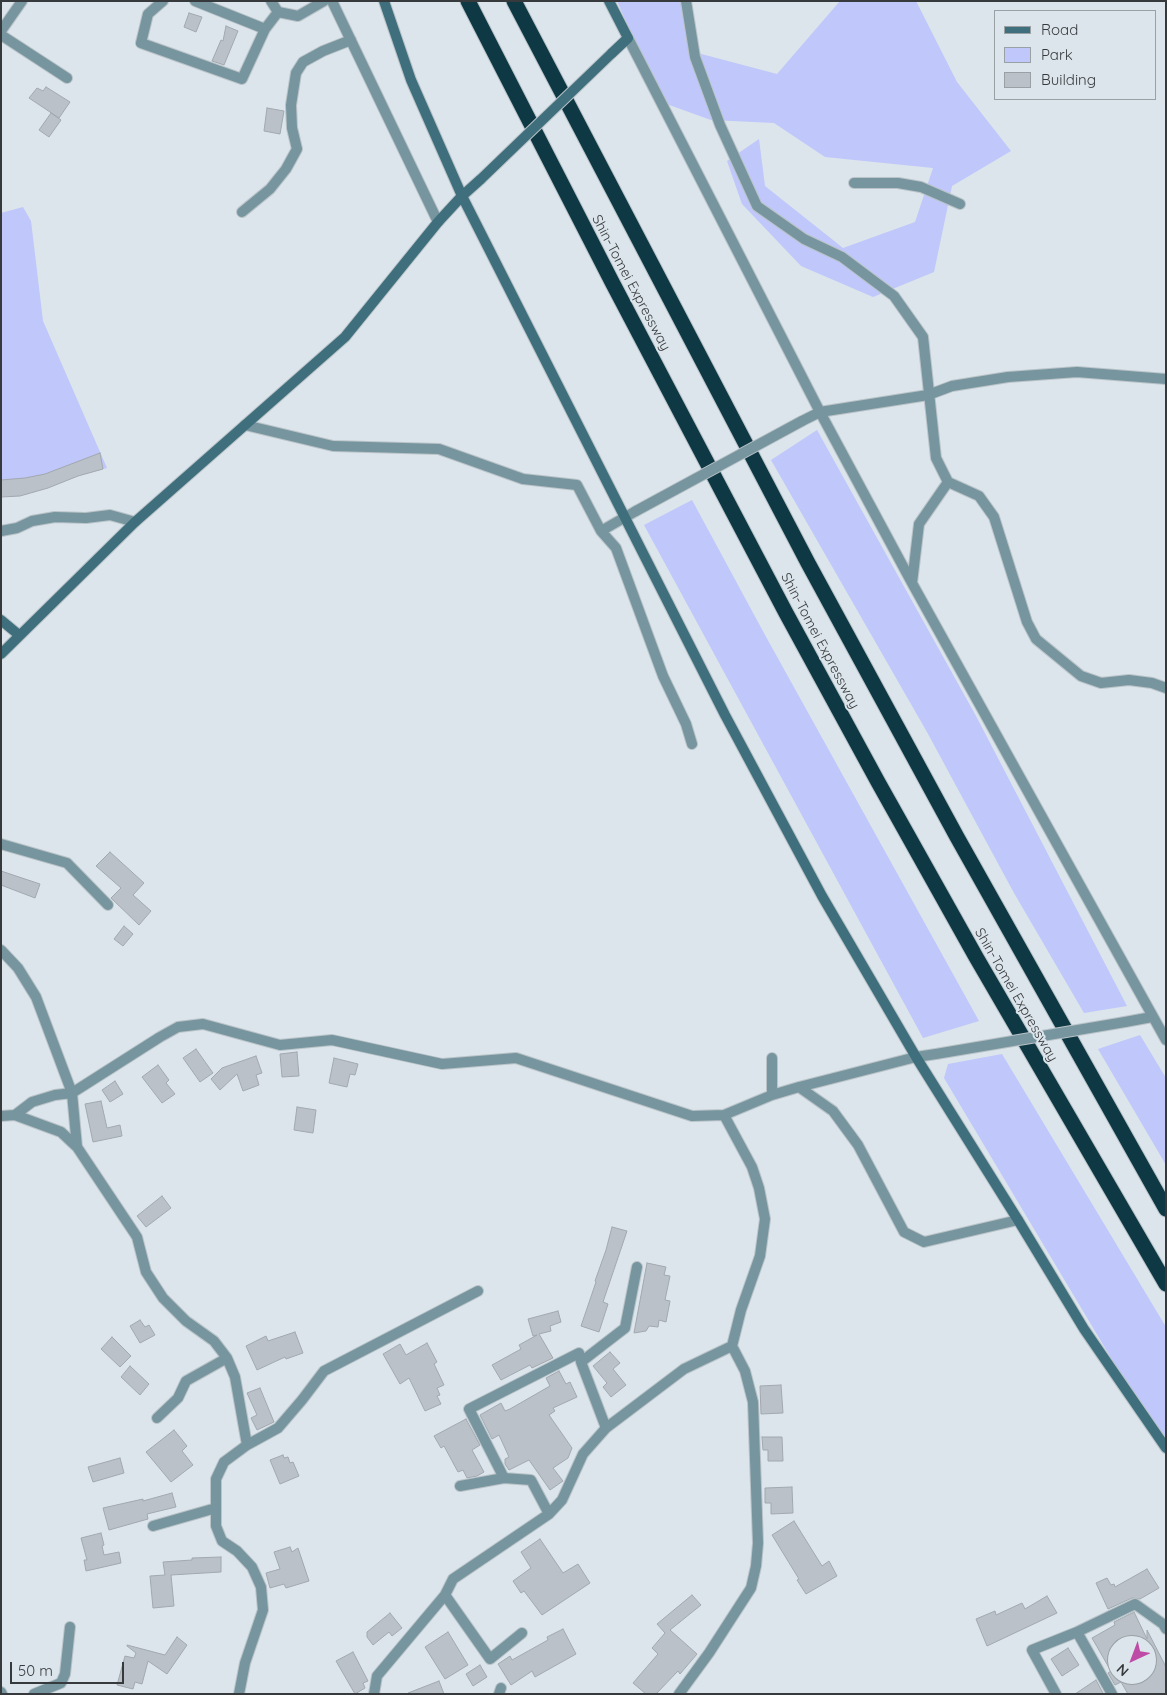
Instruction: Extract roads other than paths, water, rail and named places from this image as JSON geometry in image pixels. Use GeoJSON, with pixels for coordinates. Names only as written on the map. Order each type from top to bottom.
{"type":"FeatureCollection","features":[{"type":"Feature","properties":{"kind":"highway","name":"Shin-Tomei Expressway"},"geometry":{"type":"LineString","coordinates":[[468,1],[612,282],[868,765],[976,957],[1166,1284]]}},
{"type":"Feature","properties":{"kind":"highway","name":"Shin-Tomei Expressway"},"geometry":{"type":"LineString","coordinates":[[514,1],[812,571],[957,838],[1166,1209]]}},
{"type":"Feature","properties":{"kind":"street"},"geometry":{"type":"LineString","coordinates":[[1,31],[22,1]]}},
{"type":"Feature","properties":{"kind":"street"},"geometry":{"type":"LineString","coordinates":[[163,1],[148,14],[141,43],[242,79],[265,29],[278,12]]}},
{"type":"Feature","properties":{"kind":"street"},"geometry":{"type":"LineString","coordinates":[[195,1],[265,29]]}},
{"type":"Feature","properties":{"kind":"street"},"geometry":{"type":"LineString","coordinates":[[271,1],[278,12],[298,16],[324,1]]}},
{"type":"Feature","properties":{"kind":"street"},"geometry":{"type":"LineString","coordinates":[[332,1],[438,222]]}},
{"type":"Feature","properties":{"kind":"street"},"geometry":{"type":"LineString","coordinates":[[384,1],[411,80],[462,196],[725,715],[813,879],[916,1057],[1084,1329],[1166,1448]]}},
{"type":"Feature","properties":{"kind":"street"},"geometry":{"type":"LineString","coordinates":[[609,1],[820,412],[912,583],[1166,1040]]}},
{"type":"Feature","properties":{"kind":"street"},"geometry":{"type":"LineString","coordinates":[[686,1],[695,57],[720,125],[757,206],[804,239],[842,257],[894,296],[923,337],[936,458],[948,482],[979,496],[994,517],[1027,622],[1036,640],[1081,676],[1101,683],[1129,680],[1152,683],[1166,688]]}},
{"type":"Feature","properties":{"kind":"street"},"geometry":{"type":"LineString","coordinates":[[1,35],[67,78]]}},
{"type":"Feature","properties":{"kind":"street"},"geometry":{"type":"LineString","coordinates":[[1,654],[135,522],[345,337],[438,222],[462,196],[628,38]]}},
{"type":"Feature","properties":{"kind":"street"},"geometry":{"type":"LineString","coordinates":[[242,212],[270,190],[286,169],[297,149],[292,128],[291,105],[296,73],[303,62],[323,51],[351,40]]}},
{"type":"Feature","properties":{"kind":"street"},"geometry":{"type":"LineString","coordinates":[[854,183],[898,184],[920,187],[960,204]]}},
{"type":"Feature","properties":{"kind":"street"},"geometry":{"type":"LineString","coordinates":[[601,531],[820,412],[928,395],[952,386],[1008,377],[1077,372],[1166,378]]}},
{"type":"Feature","properties":{"kind":"street"},"geometry":{"type":"LineString","coordinates":[[245,425],[332,446],[440,449],[523,479],[577,485],[601,531],[616,548],[660,668],[686,724],[692,744]]}},
{"type":"Feature","properties":{"kind":"street"},"geometry":{"type":"LineString","coordinates":[[912,583],[920,524],[948,482]]}},
{"type":"Feature","properties":{"kind":"street"},"geometry":{"type":"LineString","coordinates":[[1,531],[17,528],[32,521],[55,517],[86,518],[110,515],[135,522]]}},
{"type":"Feature","properties":{"kind":"street"},"geometry":{"type":"LineString","coordinates":[[1,620],[19,635]]}},
{"type":"Feature","properties":{"kind":"street"},"geometry":{"type":"LineString","coordinates":[[1,844],[67,863],[108,905]]}},
{"type":"Feature","properties":{"kind":"street"},"geometry":{"type":"LineString","coordinates":[[1,950],[18,968],[36,997],[72,1093],[77,1147]]}},
{"type":"Feature","properties":{"kind":"street"},"geometry":{"type":"LineString","coordinates":[[15,1115],[32,1102],[55,1095],[72,1093],[178,1027],[203,1024],[280,1045],[332,1040],[442,1064],[516,1058],[692,1116],[724,1115],[772,1095],[916,1057],[1152,1017]]}},
{"type":"Feature","properties":{"kind":"street"},"geometry":{"type":"LineString","coordinates":[[772,1058],[772,1095]]}},
{"type":"Feature","properties":{"kind":"street"},"geometry":{"type":"LineString","coordinates":[[799,1087],[833,1111],[858,1145],[904,1232],[924,1242],[1018,1220]]}},
{"type":"Feature","properties":{"kind":"street"},"geometry":{"type":"LineString","coordinates":[[1,1116],[15,1115],[61,1132],[77,1147],[138,1237],[146,1272],[163,1298],[186,1321],[214,1341],[227,1358],[235,1376],[247,1445]]}},
{"type":"Feature","properties":{"kind":"street"},"geometry":{"type":"LineString","coordinates":[[679,1694],[709,1653],[751,1588],[756,1566],[758,1543],[753,1402],[745,1372],[732,1346],[741,1310],[760,1256],[765,1220],[759,1188],[752,1167],[724,1115]]}},
{"type":"Feature","properties":{"kind":"street"},"geometry":{"type":"LineString","coordinates":[[581,1362],[625,1328],[637,1267]]}},
{"type":"Feature","properties":{"kind":"street"},"geometry":{"type":"LineString","coordinates":[[239,1694],[245,1663],[263,1610],[261,1587],[252,1567],[238,1551],[222,1540],[216,1526],[216,1479],[224,1462],[247,1445],[278,1428],[324,1371],[478,1291]]}},
{"type":"Feature","properties":{"kind":"street"},"geometry":{"type":"LineString","coordinates":[[374,1694],[378,1676],[445,1595],[453,1579],[549,1514],[562,1500],[583,1454],[606,1428],[684,1369],[732,1346]]}},
{"type":"Feature","properties":{"kind":"street"},"geometry":{"type":"LineString","coordinates":[[504,1478],[469,1409],[579,1354],[606,1428]]}},
{"type":"Feature","properties":{"kind":"street"},"geometry":{"type":"LineString","coordinates":[[157,1418],[178,1398],[186,1380],[227,1358]]}},
{"type":"Feature","properties":{"kind":"street"},"geometry":{"type":"LineString","coordinates":[[460,1486],[504,1478],[531,1480],[549,1514]]}},
{"type":"Feature","properties":{"kind":"street"},"geometry":{"type":"LineString","coordinates":[[153,1526],[216,1508]]}},
{"type":"Feature","properties":{"kind":"street"},"geometry":{"type":"LineString","coordinates":[[445,1595],[490,1659],[522,1633]]}},
{"type":"Feature","properties":{"kind":"street"},"geometry":{"type":"LineString","coordinates":[[1056,1694],[1032,1650],[1077,1632],[1135,1604],[1163,1624],[1166,1629]]}},
{"type":"Feature","properties":{"kind":"street"},"geometry":{"type":"LineString","coordinates":[[34,1694],[61,1683],[64,1674],[70,1627]]}},
{"type":"Feature","properties":{"kind":"street"},"geometry":{"type":"LineString","coordinates":[[1077,1632],[1112,1694]]}}]}
